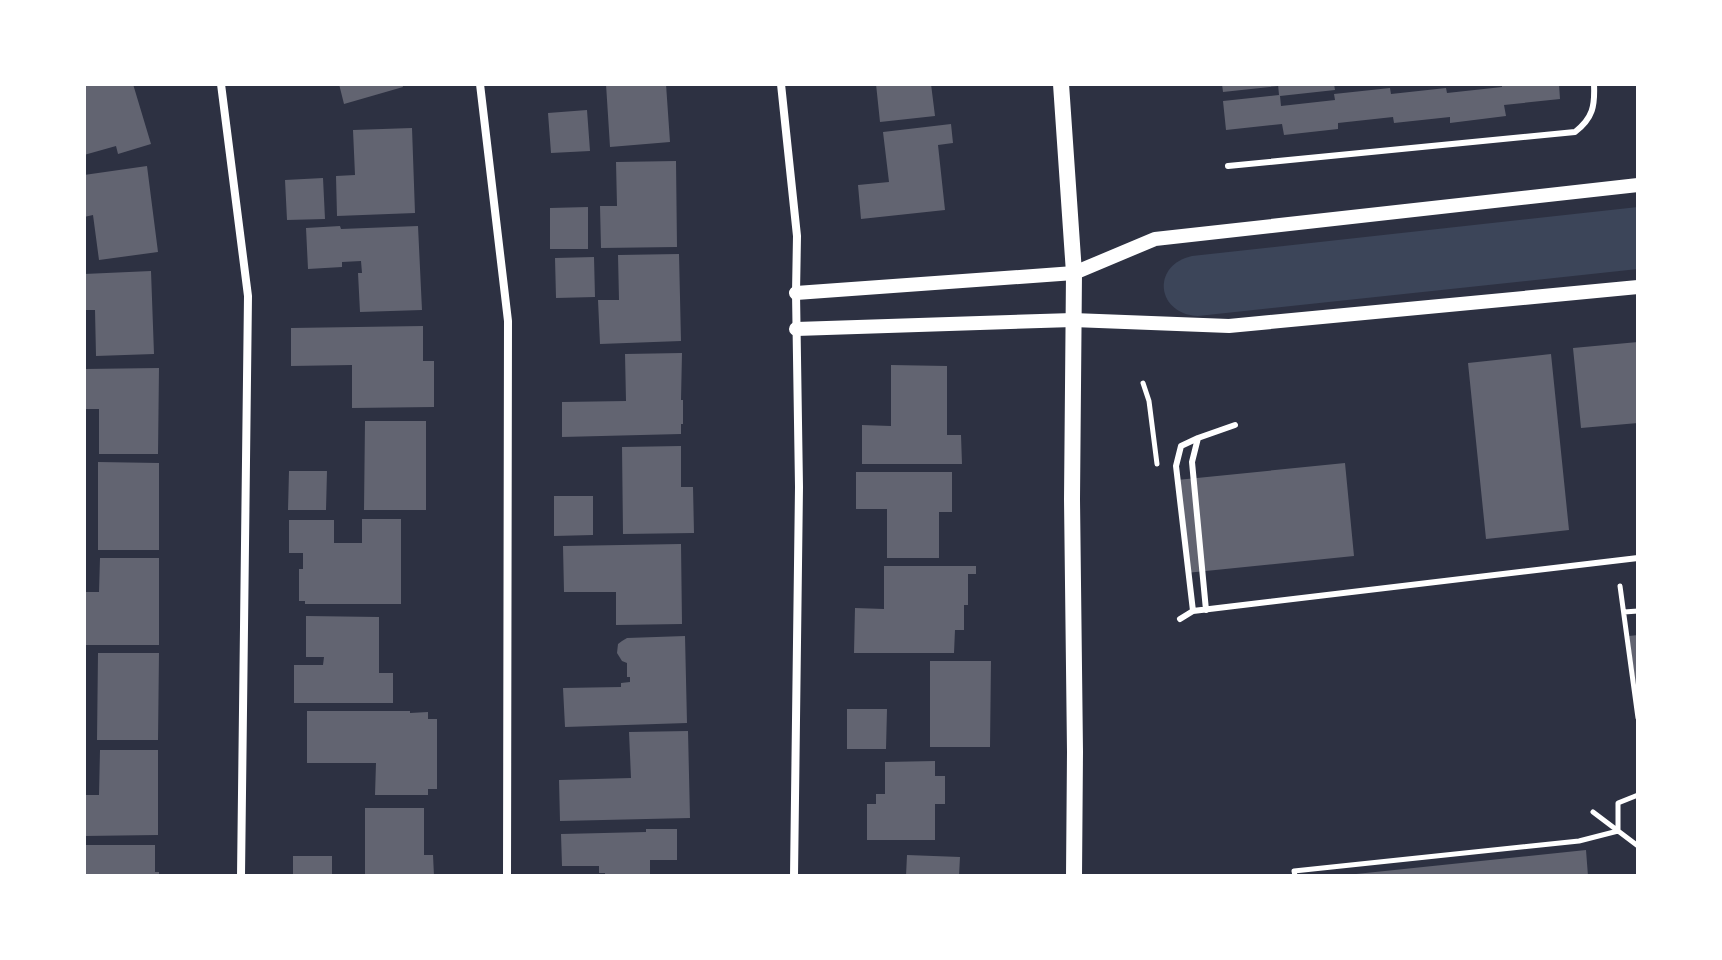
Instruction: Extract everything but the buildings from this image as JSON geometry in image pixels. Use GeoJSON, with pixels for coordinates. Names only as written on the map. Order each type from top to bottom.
{"type":"FeatureCollection","features":[{"type":"Feature","properties":{"kind":"main road"},"geometry":{"type":"LineString","coordinates":[[1061,84],[1074,273],[1074,876]]}},
{"type":"Feature","properties":{"kind":"street"},"geometry":{"type":"LineString","coordinates":[[221,84],[248,296],[241,876]]}},
{"type":"Feature","properties":{"kind":"street"},"geometry":{"type":"LineString","coordinates":[[480,84],[508,321],[507,876]]}},
{"type":"Feature","properties":{"kind":"street"},"geometry":{"type":"LineString","coordinates":[[781,84],[797,236],[799,487],[794,876]]}},
{"type":"Feature","properties":{"kind":"street"},"geometry":{"type":"LineString","coordinates":[[796,293],[1074,273],[1155,239],[1638,185]]}},
{"type":"Feature","properties":{"kind":"street"},"geometry":{"type":"LineString","coordinates":[[796,329],[1073,320],[1229,326],[1638,287]]}},
{"type":"Feature","properties":{"kind":"lane"},"geometry":{"type":"LineString","coordinates":[[1228,166],[1575,132],[1587,123],[1591,113],[1595,102],[1594,84]]}},
{"type":"Feature","properties":{"kind":"lane"},"geometry":{"type":"LineString","coordinates":[[1193,611],[1176,466],[1181,446],[1235,425]]}},
{"type":"Feature","properties":{"kind":"lane"},"geometry":{"type":"LineString","coordinates":[[1198,438],[1192,462],[1206,610]]}},
{"type":"Feature","properties":{"kind":"lane"},"geometry":{"type":"LineString","coordinates":[[1180,619],[1193,611],[1638,558]]}},
{"type":"Feature","properties":{"kind":"path"},"geometry":{"type":"LineString","coordinates":[[1620,586],[1638,718]]}},
{"type":"Feature","properties":{"kind":"path"},"geometry":{"type":"LineString","coordinates":[[1624,612],[1638,611]]}},
{"type":"Feature","properties":{"kind":"path"},"geometry":{"type":"LineString","coordinates":[[1618,831],[1618,803],[1638,795]]}},
{"type":"Feature","properties":{"kind":"path"},"geometry":{"type":"LineString","coordinates":[[1593,812],[1638,846]]}},
{"type":"Feature","properties":{"kind":"path"},"geometry":{"type":"LineString","coordinates":[[1295,876],[1294,871],[1579,841],[1618,831]]}},
{"type":"Feature","properties":{"kind":"shaded area"},"geometry":{"type":"Polygon","coordinates":[[[1638,207],[1638,269],[1198,316],[1174,307],[1164,289],[1170,269],[1192,256],[1638,207]]]}}]}
